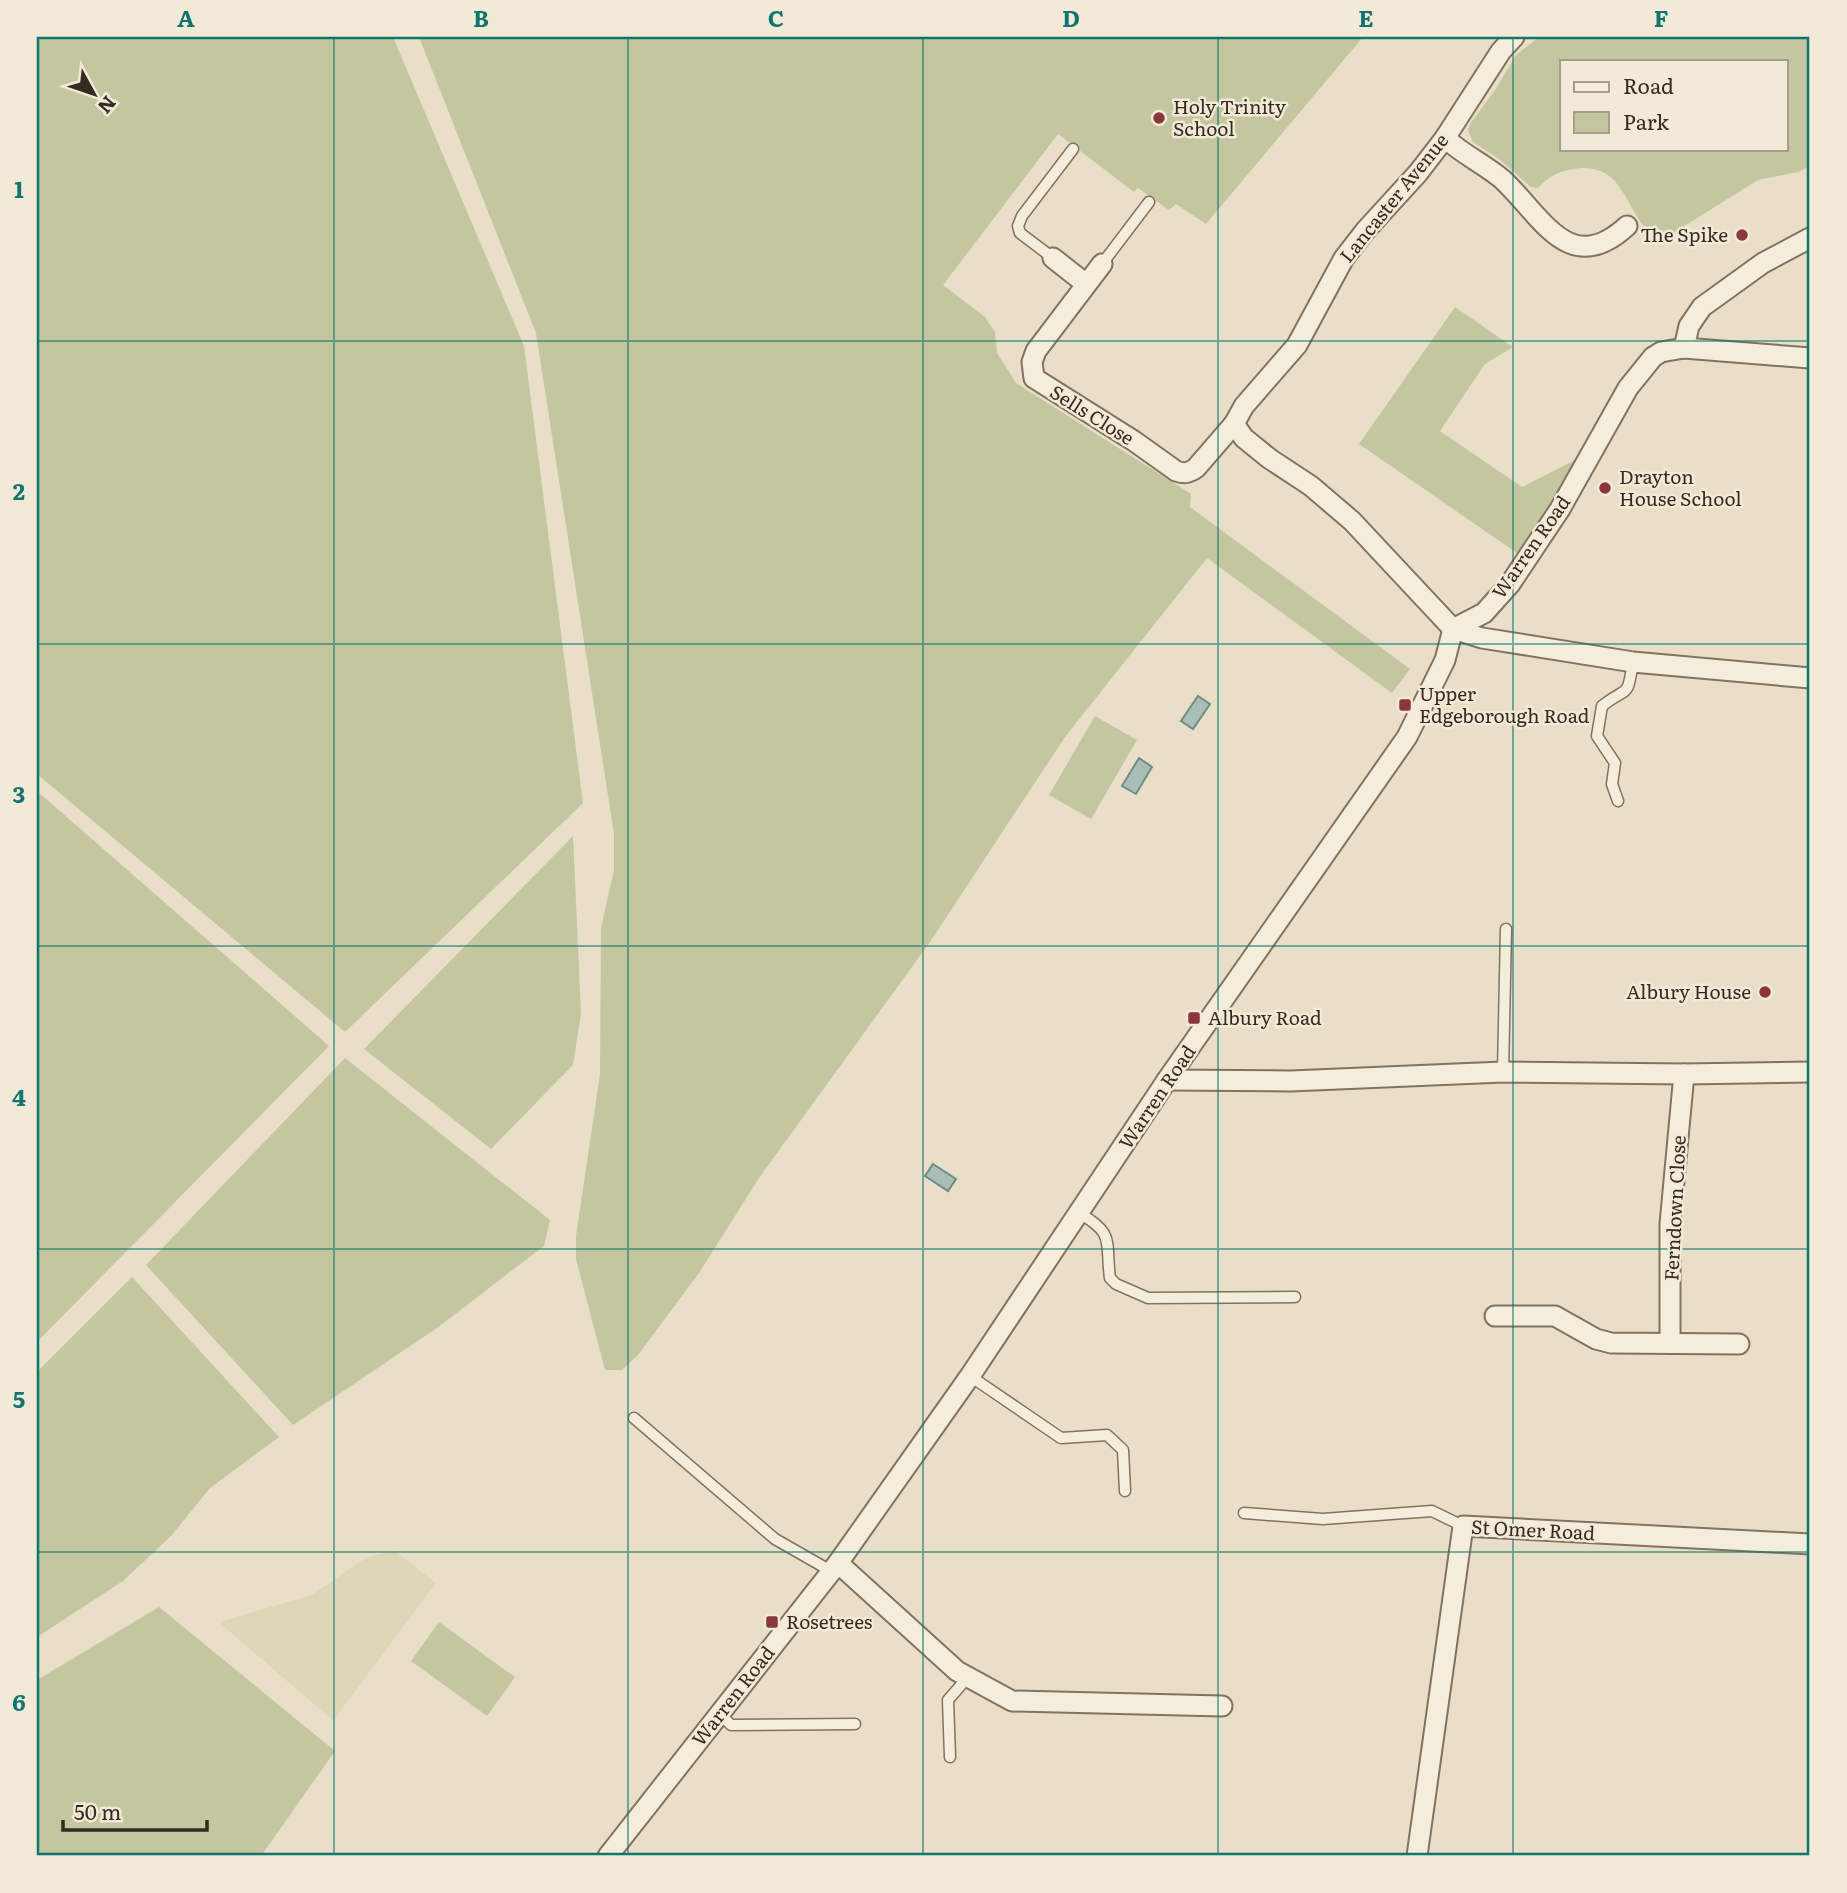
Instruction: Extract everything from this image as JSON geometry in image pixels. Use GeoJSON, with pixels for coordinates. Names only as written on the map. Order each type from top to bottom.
{"type":"FeatureCollection","features":[{"type":"Feature","properties":{"kind":"street","name":"Lancaster Avenue"},"geometry":{"type":"LineString","coordinates":[[1234,424],[1244,406],[1297,345],[1344,258],[1445,138],[1501,51],[1514,37]]}},
{"type":"Feature","properties":{"kind":"street"},"geometry":{"type":"LineString","coordinates":[[1445,138],[1499,177],[1560,240],[1579,246],[1601,244],[1627,226]]}},
{"type":"Feature","properties":{"kind":"street"},"geometry":{"type":"LineString","coordinates":[[1810,238],[1763,263],[1702,307],[1689,326],[1684,348],[1810,358]]}},
{"type":"Feature","properties":{"kind":"street"},"geometry":{"type":"LineString","coordinates":[[1053,258],[1086,284]]}},
{"type":"Feature","properties":{"kind":"street","name":"Sells Close"},"geometry":{"type":"LineString","coordinates":[[1102,264],[1036,351],[1032,362],[1034,377],[1182,473],[1196,468],[1234,424]]}},
{"type":"Feature","properties":{"kind":"street","name":"Warren Road"},"geometry":{"type":"LineString","coordinates":[[608,1856],[835,1567],[970,1376],[1167,1080],[1408,737],[1445,660],[1453,629],[1484,612],[1510,584],[1548,528],[1628,388],[1653,357],[1661,352],[1684,348]]}},
{"type":"Feature","properties":{"kind":"street"},"geometry":{"type":"LineString","coordinates":[[1234,424],[1238,431],[1270,459],[1311,486],[1352,521],[1453,629],[1482,638],[1633,662],[1810,678]]}},
{"type":"Feature","properties":{"kind":"street"},"geometry":{"type":"LineString","coordinates":[[1167,1080],[1291,1081],[1503,1072],[1810,1072]]}},
{"type":"Feature","properties":{"kind":"street","name":"Ferndown Close"},"geometry":{"type":"LineString","coordinates":[[1670,1342],[1670,1224],[1684,1074]]}},
{"type":"Feature","properties":{"kind":"street"},"geometry":{"type":"LineString","coordinates":[[1495,1316],[1555,1316],[1596,1339],[1611,1343],[1738,1344]]}},
{"type":"Feature","properties":{"kind":"street","name":"St Omer Road"},"geometry":{"type":"LineString","coordinates":[[1418,1856],[1463,1526],[1810,1544]]}},
{"type":"Feature","properties":{"kind":"street"},"geometry":{"type":"LineString","coordinates":[[835,1567],[957,1671],[1012,1702],[1222,1706]]}},
{"type":"Feature","properties":{"kind":"lane"},"geometry":{"type":"LineString","coordinates":[[1053,258],[1020,233],[1018,226],[1022,216],[1073,149]]}},
{"type":"Feature","properties":{"kind":"lane","name":"Sells Close"},"geometry":{"type":"LineString","coordinates":[[1102,264],[1149,202]]}},
{"type":"Feature","properties":{"kind":"lane"},"geometry":{"type":"LineString","coordinates":[[1618,800],[1612,784],[1615,763],[1597,736],[1602,706],[1625,694],[1629,688],[1633,662]]}},
{"type":"Feature","properties":{"kind":"lane"},"geometry":{"type":"LineString","coordinates":[[1503,1072],[1506,929]]}},
{"type":"Feature","properties":{"kind":"lane"},"geometry":{"type":"LineString","coordinates":[[1079,1213],[1099,1226],[1105,1234],[1109,1243],[1110,1278],[1116,1284],[1149,1298],[1295,1297]]}},
{"type":"Feature","properties":{"kind":"lane"},"geometry":{"type":"LineString","coordinates":[[970,1376],[1061,1438],[1107,1435],[1124,1450],[1125,1491]]}},
{"type":"Feature","properties":{"kind":"lane"},"geometry":{"type":"LineString","coordinates":[[634,1418],[775,1539],[835,1567]]}},
{"type":"Feature","properties":{"kind":"lane"},"geometry":{"type":"LineString","coordinates":[[1244,1513],[1323,1519],[1432,1511],[1463,1526]]}},
{"type":"Feature","properties":{"kind":"lane"},"geometry":{"type":"LineString","coordinates":[[950,1757],[948,1700],[968,1677]]}},
{"type":"Feature","properties":{"kind":"lane"},"geometry":{"type":"LineString","coordinates":[[719,1713],[731,1724],[855,1724]]}},
{"type":"Feature","properties":{"kind":"shaded area"},"geometry":{"type":"Polygon","coordinates":[[[395,1551],[436,1583],[333,1721],[221,1624],[226,1620],[312,1595],[367,1557],[395,1551]]]}},
{"type":"Feature","properties":{"kind":"green space"},"geometry":{"type":"Polygon","coordinates":[[[40,37],[393,37],[524,346],[583,803],[345,1032],[37,774],[37,40],[40,37]]]}},
{"type":"Feature","properties":{"kind":"green space"},"geometry":{"type":"Polygon","coordinates":[[[419,37],[1363,37],[1206,224],[1176,204],[1169,210],[1138,188],[1134,192],[1058,134],[943,285],[985,317],[995,332],[997,353],[1016,383],[1191,494],[1190,507],[1410,669],[1392,693],[1207,558],[1065,737],[930,942],[759,1178],[699,1273],[638,1355],[622,1370],[605,1370],[576,1259],[576,1236],[600,1074],[601,928],[614,870],[614,834],[536,333],[419,37]]]}},
{"type":"Feature","properties":{"kind":"green space"},"geometry":{"type":"Polygon","coordinates":[[[1539,37],[1810,37],[1810,166],[1798,172],[1758,180],[1670,235],[1660,238],[1649,231],[1609,176],[1597,170],[1581,168],[1552,176],[1538,188],[1531,187],[1499,159],[1473,142],[1468,131],[1470,124],[1516,55],[1539,37]]]}},
{"type":"Feature","properties":{"kind":"green space"},"geometry":{"type":"Polygon","coordinates":[[[1455,307],[1513,347],[1485,364],[1440,431],[1522,487],[1593,451],[1527,560],[1359,444],[1455,307]]]}},
{"type":"Feature","properties":{"kind":"green space"},"geometry":{"type":"Polygon","coordinates":[[[1095,716],[1137,740],[1091,819],[1049,795],[1095,716]]]}},
{"type":"Feature","properties":{"kind":"green space"},"geometry":{"type":"Polygon","coordinates":[[[37,791],[329,1046],[37,1342],[37,791]]]}},
{"type":"Feature","properties":{"kind":"green space"},"geometry":{"type":"Polygon","coordinates":[[[573,836],[581,1013],[573,1065],[491,1149],[364,1049],[573,836]]]}},
{"type":"Feature","properties":{"kind":"green space"},"geometry":{"type":"Polygon","coordinates":[[[345,1058],[550,1220],[544,1246],[437,1328],[293,1425],[146,1265],[345,1058]]]}},
{"type":"Feature","properties":{"kind":"green space"},"geometry":{"type":"Polygon","coordinates":[[[132,1277],[279,1437],[210,1488],[171,1536],[123,1581],[37,1637],[37,1372],[132,1277]]]}},
{"type":"Feature","properties":{"kind":"green space"},"geometry":{"type":"Polygon","coordinates":[[[159,1607],[335,1751],[261,1856],[37,1856],[37,1680],[159,1607]]]}},
{"type":"Feature","properties":{"kind":"green space"},"geometry":{"type":"Polygon","coordinates":[[[439,1622],[515,1677],[487,1716],[411,1661],[439,1622]]]}},
{"type":"Feature","properties":{"kind":"water"},"geometry":{"type":"Polygon","coordinates":[[[1198,696],[1210,704],[1193,729],[1181,721],[1198,696]]]}},
{"type":"Feature","properties":{"kind":"water"},"geometry":{"type":"Polygon","coordinates":[[[1139,758],[1152,767],[1136,794],[1122,786],[1139,758]]]}},
{"type":"Feature","properties":{"kind":"water"},"geometry":{"type":"Polygon","coordinates":[[[933,1164],[956,1179],[948,1191],[925,1176],[933,1164]]]}},
{"type":"Feature","properties":{"kind":"place","name":"Holy Trinity School"},"geometry":{"type":"Point","coordinates":[1159,118]}},
{"type":"Feature","properties":{"kind":"place","name":"The Spike"},"geometry":{"type":"Point","coordinates":[1742,235]}},
{"type":"Feature","properties":{"kind":"place","name":"Drayton House School"},"geometry":{"type":"Point","coordinates":[1605,488]}},
{"type":"Feature","properties":{"kind":"place","name":"Upper Edgeborough Road"},"geometry":{"type":"Point","coordinates":[1405,705]}},
{"type":"Feature","properties":{"kind":"place","name":"Albury House"},"geometry":{"type":"Point","coordinates":[1765,992]}},
{"type":"Feature","properties":{"kind":"place","name":"Albury Road"},"geometry":{"type":"Point","coordinates":[1194,1018]}},
{"type":"Feature","properties":{"kind":"place","name":"Rosetrees"},"geometry":{"type":"Point","coordinates":[772,1622]}}]}
